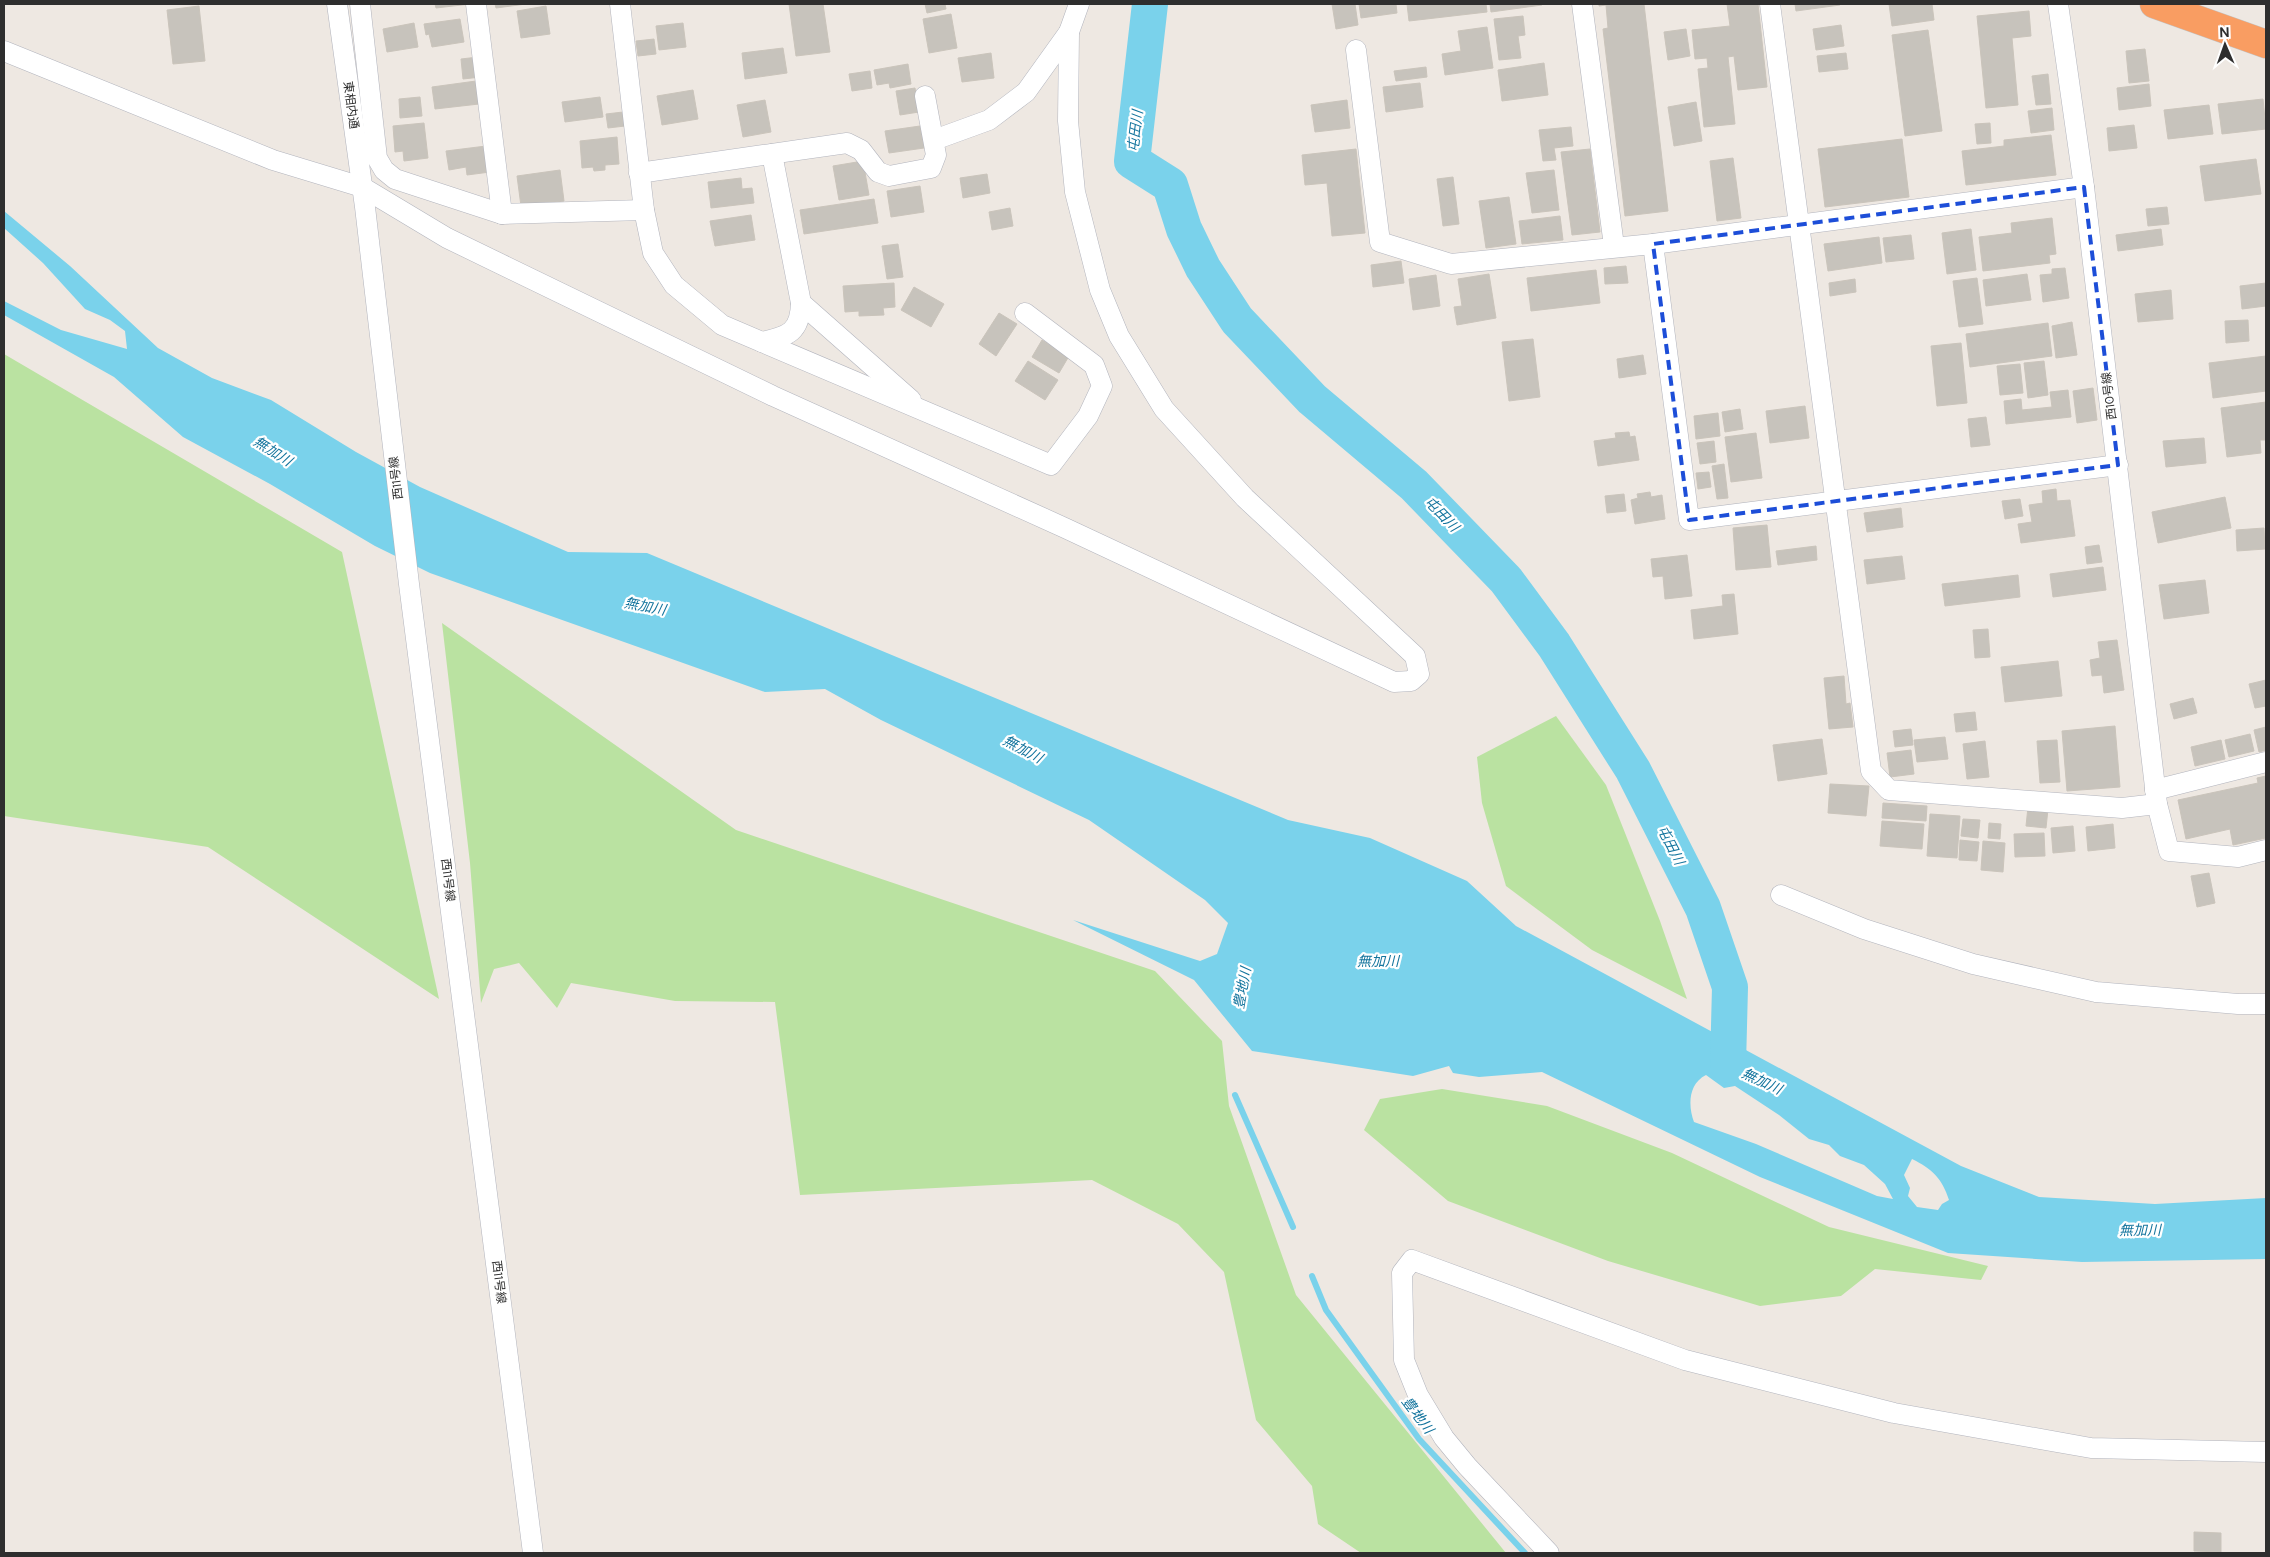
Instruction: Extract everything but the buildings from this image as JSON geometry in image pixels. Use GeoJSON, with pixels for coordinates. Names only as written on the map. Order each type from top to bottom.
{"type":"FeatureCollection","features":[{"type":"Feature","properties":{"kind":"highway"},"geometry":{"type":"LineString","coordinates":[[2154,4],[2266,44]]}},
{"type":"Feature","properties":{"kind":"street","name":"東相内通"},"geometry":{"type":"LineString","coordinates":[[337,4],[363,197]]}},
{"type":"Feature","properties":{"kind":"street"},"geometry":{"type":"LineString","coordinates":[[360,4],[376,158],[384,170],[396,178],[502,214],[644,210]]}},
{"type":"Feature","properties":{"kind":"street"},"geometry":{"type":"LineString","coordinates":[[476,4],[502,214]]}},
{"type":"Feature","properties":{"kind":"street"},"geometry":{"type":"LineString","coordinates":[[620,4],[638,173],[653,253],[674,285],[722,325],[1051,465],[1088,416],[1102,386],[1094,366],[1025,313]]}},
{"type":"Feature","properties":{"kind":"street"},"geometry":{"type":"LineString","coordinates":[[4,51],[363,197],[773,396],[1065,528],[1394,682],[1411,681],[1420,674],[1415,656],[1245,498],[1164,409],[1119,336],[1100,290],[1074,192],[1068,121],[1070,32],[1079,4]]}},
{"type":"Feature","properties":{"kind":"street"},"geometry":{"type":"LineString","coordinates":[[1582,4],[1614,246]]}},
{"type":"Feature","properties":{"kind":"street"},"geometry":{"type":"LineString","coordinates":[[1770,4],[1871,770],[1889,790],[2122,808],[2266,762]]}},
{"type":"Feature","properties":{"kind":"street","name":"西10号線"},"geometry":{"type":"LineString","coordinates":[[2058,4],[2084,187],[2156,797],[2169,851],[2238,857],[2266,850]]}},
{"type":"Feature","properties":{"kind":"street"},"geometry":{"type":"LineString","coordinates":[[934,140],[989,120],[1026,92],[1070,32]]}},
{"type":"Feature","properties":{"kind":"street"},"geometry":{"type":"LineString","coordinates":[[1356,50],[1380,242],[1451,264],[1614,246],[1653,244],[2084,187]]}},
{"type":"Feature","properties":{"kind":"street"},"geometry":{"type":"LineString","coordinates":[[638,173],[847,143],[861,150],[878,172],[889,176],[931,168],[936,155],[925,96]]}},
{"type":"Feature","properties":{"kind":"street"},"geometry":{"type":"LineString","coordinates":[[762,342],[782,338],[792,330],[800,319],[801,302],[772,154]]}},
{"type":"Feature","properties":{"kind":"street","name":"西11号線"},"geometry":{"type":"LineString","coordinates":[[363,197],[409,584],[533,1553]]}},
{"type":"Feature","properties":{"kind":"street"},"geometry":{"type":"LineString","coordinates":[[1653,244],[1689,520],[2118,465]]}},
{"type":"Feature","properties":{"kind":"street"},"geometry":{"type":"LineString","coordinates":[[801,302],[923,411]]}},
{"type":"Feature","properties":{"kind":"street"},"geometry":{"type":"LineString","coordinates":[[1781,895],[1864,929],[1973,964],[2096,992],[2238,1004],[2266,1004]]}},
{"type":"Feature","properties":{"kind":"street"},"geometry":{"type":"LineString","coordinates":[[1549,1553],[1467,1466],[1444,1438],[1418,1395],[1404,1360],[1402,1273],[1412,1260],[1685,1360],[1894,1413],[2091,1448],[2266,1452]]}},
{"type":"Feature","properties":{"kind":"highlighted area"},"geometry":{"type":"Polygon","coordinates":[[[2084,187],[2118,465],[1689,520],[1653,244],[2084,187]]]}},
{"type":"Feature","properties":{"kind":"green space"},"geometry":{"type":"Polygon","coordinates":[[[4,354],[342,552],[439,999],[208,847],[4,816],[4,354]]]}},
{"type":"Feature","properties":{"kind":"green space"},"geometry":{"type":"Polygon","coordinates":[[[442,623],[736,830],[1155,971],[1222,1041],[1229,1106],[1296,1295],[1506,1553],[1361,1553],[1318,1524],[1312,1486],[1256,1420],[1224,1272],[1178,1224],[1092,1180],[800,1195],[775,1002],[675,1001],[571,983],[557,1008],[519,963],[494,969],[481,1003],[470,863],[442,623]]]}},
{"type":"Feature","properties":{"kind":"green space"},"geometry":{"type":"Polygon","coordinates":[[[1556,716],[1606,785],[1660,921],[1687,999],[1592,950],[1506,886],[1482,803],[1477,757],[1556,716]]]}},
{"type":"Feature","properties":{"kind":"green space"},"geometry":{"type":"Polygon","coordinates":[[[1442,1089],[1547,1106],[1672,1153],[1829,1227],[1988,1266],[1981,1280],[1875,1269],[1841,1296],[1760,1306],[1608,1261],[1448,1201],[1364,1130],[1380,1099],[1442,1089]]]}},
{"type":"Feature","properties":{"kind":"water","name":"無加川"},"geometry":{"type":"Polygon","coordinates":[[[4,211],[70,266],[158,348],[212,378],[271,400],[356,452],[420,487],[568,552],[647,553],[1288,820],[1370,838],[1467,881],[1516,926],[1961,1166],[2039,1197],[2155,1204],[2266,1198],[2266,1259],[2082,1262],[1948,1253],[1760,1177],[1542,1072],[1479,1077],[1453,1073],[1449,1066],[1413,1076],[1252,1051],[1194,980],[1073,920],[1200,961],[1217,954],[1228,923],[1205,900],[1089,820],[881,720],[825,689],[765,692],[430,573],[375,546],[270,484],[183,437],[114,377],[4,315],[4,301],[61,330],[127,349],[125,331],[110,320],[85,309],[43,263],[4,228],[4,211]],[[1706,1075],[1696,1084],[1691,1096],[1690,1102],[1694,1122],[1756,1144],[1877,1196],[1893,1199],[1885,1184],[1864,1165],[1840,1156],[1829,1145],[1809,1139],[1779,1115],[1735,1086],[1724,1088],[1706,1075]],[[1912,1159],[1904,1175],[1910,1188],[1908,1196],[1917,1207],[1938,1210],[1942,1204],[1949,1200],[1943,1186],[1931,1171],[1912,1159]]]}},
{"type":"Feature","properties":{"kind":"waterway","name":"屯田川"},"geometry":{"type":"LineString","coordinates":[[1150,4],[1132,161],[1170,185],[1184,229],[1203,268],[1237,320],[1312,399],[1414,485],[1506,580],[1554,645],[1633,770],[1703,908],[1730,987],[1728,1065]]}},
{"type":"Feature","properties":{"kind":"waterway","name":"豊地川"},"geometry":{"type":"LineString","coordinates":[[1235,1095],[1293,1227]]}},
{"type":"Feature","properties":{"kind":"waterway","name":"豊地川"},"geometry":{"type":"LineString","coordinates":[[1312,1276],[1326,1310],[1419,1439],[1525,1553]]}}]}
